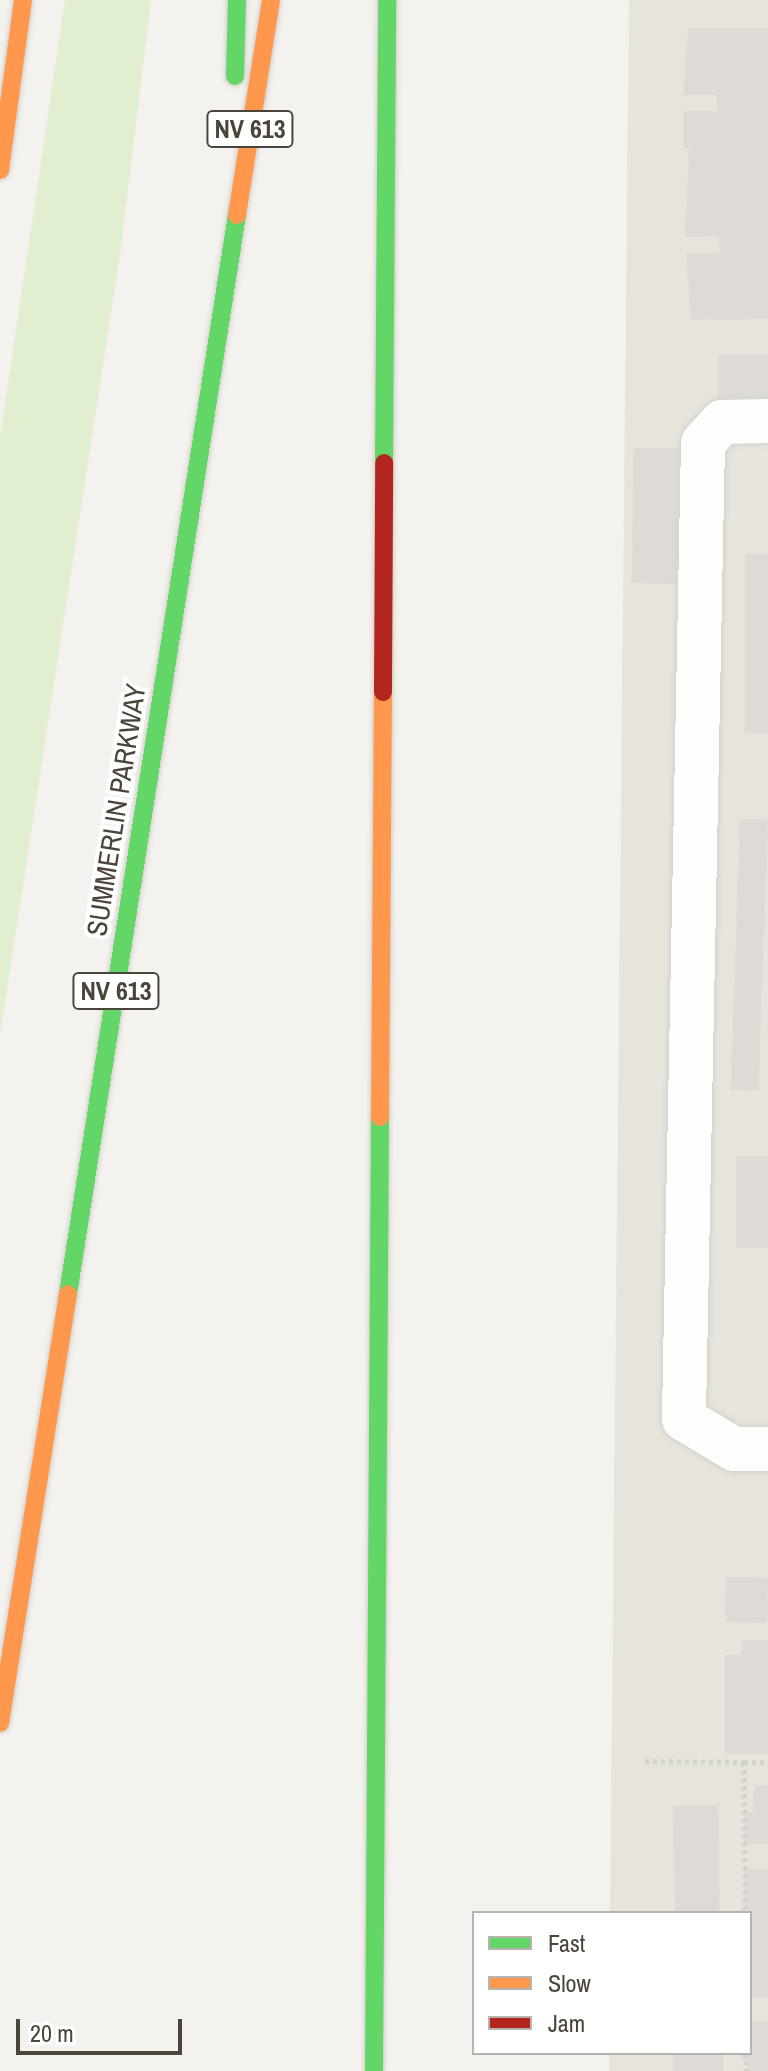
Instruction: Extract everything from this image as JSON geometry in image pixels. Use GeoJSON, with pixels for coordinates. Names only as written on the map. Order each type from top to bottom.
{"type":"FeatureCollection","features":[{"type":"Feature","properties":{"kind":"highway"},"geometry":{"type":"LineString","coordinates":[[0,170],[23,0]]}},
{"type":"Feature","properties":{"kind":"highway"},"geometry":{"type":"LineString","coordinates":[[230,259],[237,0]]}},
{"type":"Feature","properties":{"kind":"highway","name":"SUMMERLIN PARKWAY"},"geometry":{"type":"LineString","coordinates":[[0,1723],[271,0]]}},
{"type":"Feature","properties":{"kind":"highway"},"geometry":{"type":"LineString","coordinates":[[374,2071],[387,0]]}},
{"type":"Feature","properties":{"kind":"street"},"geometry":{"type":"LineString","coordinates":[[768,421],[722,422],[703,443],[684,1419],[734,1449],[768,1449]]}},
{"type":"Feature","properties":{"kind":"path"},"geometry":{"type":"LineString","coordinates":[[645,1761],[768,1762]]}},
{"type":"Feature","properties":{"kind":"path"},"geometry":{"type":"LineString","coordinates":[[744,1762],[745,1911]]}},
{"type":"Feature","properties":{"kind":"shaded area"},"geometry":{"type":"Polygon","coordinates":[[[629,0],[768,0],[768,2071],[609,2071],[609,2055],[752,2055],[752,1911],[610,1911],[629,0]]]}},
{"type":"Feature","properties":{"kind":"green space"},"geometry":{"type":"Polygon","coordinates":[[[65,0],[151,0],[121,248],[0,1036],[0,437],[65,0]]]}},
{"type":"Feature","properties":{"kind":"building"},"geometry":{"type":"Polygon","coordinates":[[[688,28],[768,28],[768,319],[691,320],[686,253],[719,253],[719,236],[685,237],[689,148],[683,148],[683,111],[717,111],[717,95],[683,95],[688,28]]]}},
{"type":"Feature","properties":{"kind":"building"},"geometry":{"type":"Polygon","coordinates":[[[718,355],[768,355],[768,398],[718,398],[718,355]]]}},
{"type":"Feature","properties":{"kind":"building"},"geometry":{"type":"Polygon","coordinates":[[[634,448],[679,449],[677,584],[632,583],[634,448]]]}},
{"type":"Feature","properties":{"kind":"building"},"geometry":{"type":"Polygon","coordinates":[[[745,554],[768,554],[768,733],[745,733],[745,554]]]}},
{"type":"Feature","properties":{"kind":"building"},"geometry":{"type":"Polygon","coordinates":[[[740,819],[768,820],[759,1091],[731,1090],[740,819]]]}},
{"type":"Feature","properties":{"kind":"building"},"geometry":{"type":"Polygon","coordinates":[[[736,1156],[768,1156],[768,1248],[736,1248],[736,1156]]]}},
{"type":"Feature","properties":{"kind":"building"},"geometry":{"type":"Polygon","coordinates":[[[726,1577],[768,1578],[767,1623],[725,1622],[726,1577]]]}},
{"type":"Feature","properties":{"kind":"building"},"geometry":{"type":"Polygon","coordinates":[[[742,1640],[768,1640],[768,1754],[725,1754],[725,1655],[742,1655],[742,1640]]]}},
{"type":"Feature","properties":{"kind":"building"},"geometry":{"type":"Polygon","coordinates":[[[754,1785],[768,1785],[768,1844],[744,1844],[744,1812],[753,1812],[754,1785]]]}},
{"type":"Feature","properties":{"kind":"building"},"geometry":{"type":"Polygon","coordinates":[[[718,1805],[720,1911],[675,1911],[673,1806],[718,1805]]]}},
{"type":"Feature","properties":{"kind":"building"},"geometry":{"type":"Polygon","coordinates":[[[744,1869],[768,1869],[768,1997],[752,1997],[752,1911],[744,1907],[744,1869]]]}},
{"type":"Feature","properties":{"kind":"building"},"geometry":{"type":"Polygon","coordinates":[[[752,2021],[768,2021],[768,2071],[747,2071],[747,2060],[741,2060],[741,2055],[752,2055],[752,2021]]]}},
{"type":"Feature","properties":{"kind":"building"},"geometry":{"type":"Polygon","coordinates":[[[673,2055],[723,2055],[723,2071],[673,2071],[673,2055]]]}},
{"type":"Feature","properties":{"kind":"traffic: fast"},"geometry":{"type":"LineString","coordinates":[[235,76],[237,0]]}},
{"type":"Feature","properties":{"kind":"traffic: fast"},"geometry":{"type":"LineString","coordinates":[[384,463],[387,0]]}},
{"type":"Feature","properties":{"kind":"traffic: fast"},"geometry":{"type":"LineString","coordinates":[[68,1294],[237,215]]}},
{"type":"Feature","properties":{"kind":"traffic: fast"},"geometry":{"type":"LineString","coordinates":[[374,2071],[380,1117]]}},
{"type":"Feature","properties":{"kind":"traffic: slow"},"geometry":{"type":"LineString","coordinates":[[0,170],[23,0]]}},
{"type":"Feature","properties":{"kind":"traffic: slow"},"geometry":{"type":"LineString","coordinates":[[237,215],[271,0]]}},
{"type":"Feature","properties":{"kind":"traffic: slow"},"geometry":{"type":"LineString","coordinates":[[380,1117],[383,692]]}},
{"type":"Feature","properties":{"kind":"traffic: slow"},"geometry":{"type":"LineString","coordinates":[[0,1723],[68,1294]]}},
{"type":"Feature","properties":{"kind":"traffic: jam"},"geometry":{"type":"LineString","coordinates":[[383,692],[384,463]]}}]}
